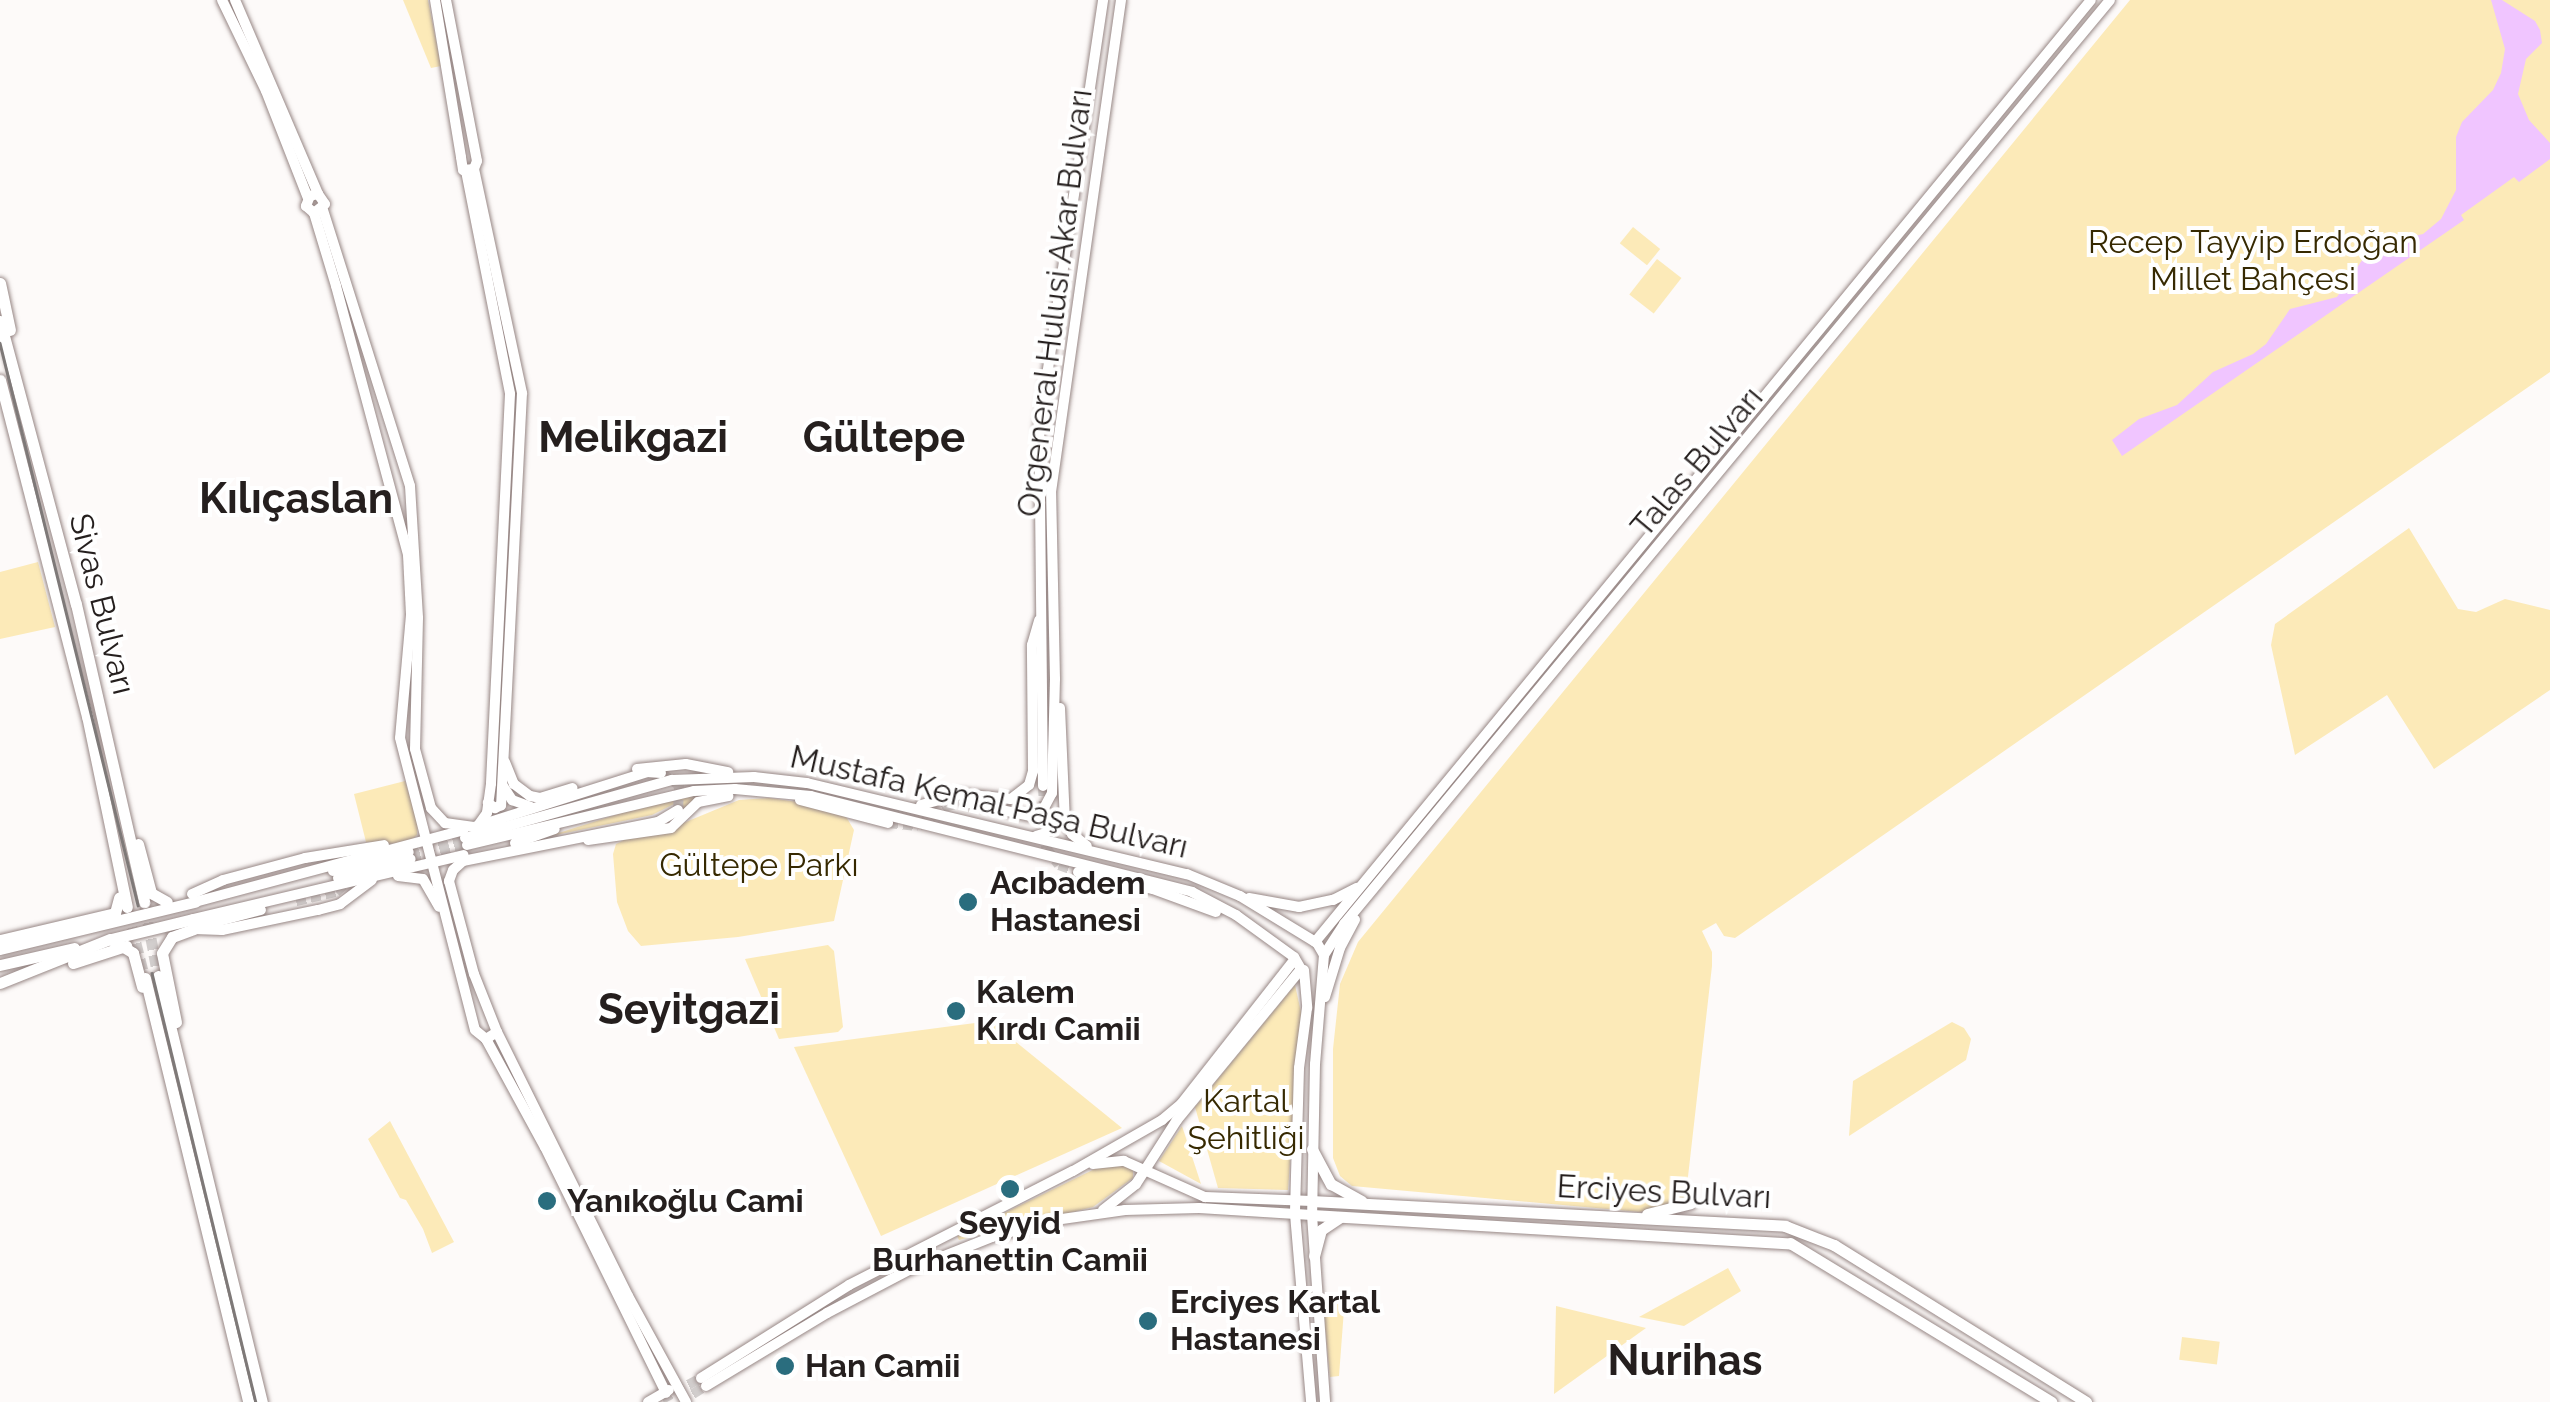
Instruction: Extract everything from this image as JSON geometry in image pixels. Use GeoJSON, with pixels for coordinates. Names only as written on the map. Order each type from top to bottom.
{"type":"FeatureCollection","features":[{"type":"Feature","properties":{"kind":"highway"},"geometry":{"type":"LineString","coordinates":[[0,283],[62,558]]}},
{"type":"Feature","properties":{"kind":"highway","name":"Sivas Bulvarı"},"geometry":{"type":"LineString","coordinates":[[0,321],[93,678],[142,908]]}},
{"type":"Feature","properties":{"kind":"highway","name":"Sivas Bulvarı"},"geometry":{"type":"LineString","coordinates":[[0,380],[77,680],[127,907]]}},
{"type":"Feature","properties":{"kind":"highway"},"geometry":{"type":"LineString","coordinates":[[0,400],[39,536]]}},
{"type":"Feature","properties":{"kind":"highway"},"geometry":{"type":"LineString","coordinates":[[93,678],[150,894],[167,902]]}},
{"type":"Feature","properties":{"kind":"highway"},"geometry":{"type":"LineString","coordinates":[[0,937],[115,913],[120,904],[77,680]]}},
{"type":"Feature","properties":{"kind":"highway"},"geometry":{"type":"LineString","coordinates":[[0,949],[104,924],[142,908],[194,898]]}},
{"type":"Feature","properties":{"kind":"highway"},"geometry":{"type":"LineString","coordinates":[[142,908],[194,898]]}},
{"type":"Feature","properties":{"kind":"highway"},"geometry":{"type":"LineString","coordinates":[[72,924],[104,924]]}},
{"type":"Feature","properties":{"kind":"highway"},"geometry":{"type":"LineString","coordinates":[[0,965],[194,924]]}},
{"type":"Feature","properties":{"kind":"highway"},"geometry":{"type":"LineString","coordinates":[[194,924],[170,938],[162,957],[203,1169]]}},
{"type":"Feature","properties":{"kind":"highway"},"geometry":{"type":"LineString","coordinates":[[0,983],[110,940],[126,946],[136,959],[175,1129],[189,1162]]}},
{"type":"Feature","properties":{"kind":"highway"},"geometry":{"type":"LineString","coordinates":[[0,994],[12,985],[126,946]]}},
{"type":"Feature","properties":{"kind":"highway"},"geometry":{"type":"LineString","coordinates":[[248,1402],[189,1162],[152,977],[262,1402]]}},
{"type":"Feature","properties":{"kind":"highway"},"geometry":{"type":"LineString","coordinates":[[1312,1149],[1330,1184],[1370,1204]]}},
{"type":"Feature","properties":{"kind":"highway","name":"Erciyes Bulvarı"},"geometry":{"type":"LineString","coordinates":[[1312,1208],[1370,1204],[1784,1226],[1834,1244],[2086,1402]]}},
{"type":"Feature","properties":{"kind":"highway"},"geometry":{"type":"LineString","coordinates":[[1632,1218],[1692,1204]]}},
{"type":"Feature","properties":{"kind":"highway","name":"Erciyes Bulvarı"},"geometry":{"type":"LineString","coordinates":[[1312,1208],[1350,1215],[1790,1242],[2052,1402]]}},
{"type":"Feature","properties":{"kind":"highway"},"geometry":{"type":"LineString","coordinates":[[1314,1256],[1326,1224],[1350,1215]]}},
{"type":"Feature","properties":{"kind":"main road"},"geometry":{"type":"LineString","coordinates":[[222,0],[313,196],[325,201],[318,212],[408,555],[410,614],[400,721],[476,1033],[486,1039],[546,1147],[670,1393],[686,1401],[858,1296]]}},
{"type":"Feature","properties":{"kind":"main road"},"geometry":{"type":"LineString","coordinates":[[235,0],[313,196]]}},
{"type":"Feature","properties":{"kind":"main road"},"geometry":{"type":"LineString","coordinates":[[435,0],[462,157],[460,165],[470,170]]}},
{"type":"Feature","properties":{"kind":"main road"},"geometry":{"type":"LineString","coordinates":[[446,0],[474,156],[470,170],[510,394],[488,803],[486,816],[474,827]]}},
{"type":"Feature","properties":{"kind":"main road","name":"Orgeneral Hulusi Akar Bulvarı"},"geometry":{"type":"LineString","coordinates":[[1048,789],[1039,429],[1103,0]]}},
{"type":"Feature","properties":{"kind":"main road","name":"Orgeneral Hulusi Akar Bulvarı"},"geometry":{"type":"LineString","coordinates":[[1048,789],[1055,679],[1051,492],[1121,0]]}},
{"type":"Feature","properties":{"kind":"main road","name":"Talas Bulvarı"},"geometry":{"type":"LineString","coordinates":[[1298,964],[1300,944],[1314,942],[1363,886],[1540,665],[2091,0]]}},
{"type":"Feature","properties":{"kind":"main road","name":"Talas Bulvarı"},"geometry":{"type":"LineString","coordinates":[[1324,957],[1405,854],[2114,0]]}},
{"type":"Feature","properties":{"kind":"main road"},"geometry":{"type":"LineString","coordinates":[[462,157],[474,156]]}},
{"type":"Feature","properties":{"kind":"main road"},"geometry":{"type":"LineString","coordinates":[[470,170],[522,394],[501,805],[494,808],[488,803]]}},
{"type":"Feature","properties":{"kind":"main road"},"geometry":{"type":"LineString","coordinates":[[318,212],[408,486],[418,618],[418,771],[430,808],[444,823],[474,827],[647,772],[661,773]]}},
{"type":"Feature","properties":{"kind":"main road"},"geometry":{"type":"LineString","coordinates":[[393,491],[398,479],[408,486]]}},
{"type":"Feature","properties":{"kind":"main road"},"geometry":{"type":"LineString","coordinates":[[393,491],[404,498],[408,486]]}},
{"type":"Feature","properties":{"kind":"main road"},"geometry":{"type":"LineString","coordinates":[[900,803],[932,804],[960,794],[1011,799],[1029,785],[1033,772],[1032,645],[1043,608]]}},
{"type":"Feature","properties":{"kind":"main road"},"geometry":{"type":"LineString","coordinates":[[1055,679],[1065,822],[1072,834],[1092,850]]}},
{"type":"Feature","properties":{"kind":"main road"},"geometry":{"type":"LineString","coordinates":[[400,721],[411,714],[416,723]]}},
{"type":"Feature","properties":{"kind":"main road"},"geometry":{"type":"LineString","coordinates":[[502,752],[514,784],[540,798],[656,764],[686,764],[754,776]]}},
{"type":"Feature","properties":{"kind":"main road"},"geometry":{"type":"LineString","coordinates":[[501,776],[512,800],[537,807]]}},
{"type":"Feature","properties":{"kind":"main road","name":"Mustafa Kemal Paşa Bulvarı"},"geometry":{"type":"LineString","coordinates":[[620,801],[672,780],[754,776],[900,803],[1187,874],[1240,896],[1314,942]]}},
{"type":"Feature","properties":{"kind":"main road"},"geometry":{"type":"LineString","coordinates":[[1029,785],[1037,794],[1048,789]]}},
{"type":"Feature","properties":{"kind":"main road"},"geometry":{"type":"LineString","coordinates":[[1037,813],[1048,789]]}},
{"type":"Feature","properties":{"kind":"main road"},"geometry":{"type":"LineString","coordinates":[[516,842],[662,830],[678,823],[698,802],[744,790]]}},
{"type":"Feature","properties":{"kind":"main road","name":"Mustafa Kemal Paşa Bulvarı"},"geometry":{"type":"LineString","coordinates":[[466,841],[620,801],[694,791],[770,792],[842,803],[1157,880],[1192,892],[1262,934],[1298,964]]}},
{"type":"Feature","properties":{"kind":"main road"},"geometry":{"type":"LineString","coordinates":[[770,792],[888,822]]}},
{"type":"Feature","properties":{"kind":"main road"},"geometry":{"type":"LineString","coordinates":[[194,924],[411,851],[428,838],[620,801]]}},
{"type":"Feature","properties":{"kind":"main road"},"geometry":{"type":"LineString","coordinates":[[194,924],[313,890],[516,842],[620,801]]}},
{"type":"Feature","properties":{"kind":"main road"},"geometry":{"type":"LineString","coordinates":[[964,802],[1022,816],[1049,816],[1052,825],[1046,833],[1033,836]]}},
{"type":"Feature","properties":{"kind":"main road"},"geometry":{"type":"LineString","coordinates":[[670,1393],[497,1032],[474,974],[449,882],[452,870],[464,861],[548,841],[658,822],[678,810]]}},
{"type":"Feature","properties":{"kind":"main road"},"geometry":{"type":"LineString","coordinates":[[428,838],[445,854],[457,857]]}},
{"type":"Feature","properties":{"kind":"main road"},"geometry":{"type":"LineString","coordinates":[[194,898],[411,851]]}},
{"type":"Feature","properties":{"kind":"main road"},"geometry":{"type":"LineString","coordinates":[[194,898],[223,880],[305,858],[411,851]]}},
{"type":"Feature","properties":{"kind":"main road"},"geometry":{"type":"LineString","coordinates":[[194,898],[322,859]]}},
{"type":"Feature","properties":{"kind":"main road"},"geometry":{"type":"LineString","coordinates":[[1078,872],[1178,896],[1262,934]]}},
{"type":"Feature","properties":{"kind":"main road"},"geometry":{"type":"LineString","coordinates":[[194,924],[222,930],[318,910],[340,904],[377,876],[424,880],[449,932]]}},
{"type":"Feature","properties":{"kind":"main road"},"geometry":{"type":"LineString","coordinates":[[1240,896],[1300,906],[1333,900],[1363,886]]}},
{"type":"Feature","properties":{"kind":"main road"},"geometry":{"type":"LineString","coordinates":[[313,890],[353,894]]}},
{"type":"Feature","properties":{"kind":"main road"},"geometry":{"type":"LineString","coordinates":[[1320,1017],[1340,948],[1370,897]]}},
{"type":"Feature","properties":{"kind":"main road"},"geometry":{"type":"LineString","coordinates":[[194,924],[296,902]]}},
{"type":"Feature","properties":{"kind":"main road"},"geometry":{"type":"LineString","coordinates":[[1314,942],[1324,957],[1312,1208],[1325,1402]]}},
{"type":"Feature","properties":{"kind":"main road"},"geometry":{"type":"LineString","coordinates":[[1298,964],[1318,968],[1324,957]]}},
{"type":"Feature","properties":{"kind":"main road"},"geometry":{"type":"LineString","coordinates":[[1100,1213],[1132,1188],[1177,1120],[1298,964]]}},
{"type":"Feature","properties":{"kind":"main road"},"geometry":{"type":"LineString","coordinates":[[648,1402],[670,1393],[849,1285],[1073,1171],[1182,1102],[1298,964]]}},
{"type":"Feature","properties":{"kind":"main road"},"geometry":{"type":"LineString","coordinates":[[1298,964],[1307,1008],[1299,1068],[1295,1214],[1312,1402]]}},
{"type":"Feature","properties":{"kind":"main road"},"geometry":{"type":"LineString","coordinates":[[475,1024],[480,1017],[492,1017]]}},
{"type":"Feature","properties":{"kind":"main road"},"geometry":{"type":"LineString","coordinates":[[486,1039],[497,1032]]}},
{"type":"Feature","properties":{"kind":"main road"},"geometry":{"type":"LineString","coordinates":[[1073,1171],[1112,1160],[1196,1195],[1295,1202],[1312,1208]]}},
{"type":"Feature","properties":{"kind":"main road"},"geometry":{"type":"LineString","coordinates":[[849,1285],[703,1382],[858,1296],[969,1245],[1055,1220],[1100,1213],[1199,1208],[1295,1214],[1312,1208]]}},
{"type":"Feature","properties":{"kind":"green space"},"geometry":{"type":"Polygon","coordinates":[[[403,0],[428,0],[441,66],[431,68],[403,0]]]}},
{"type":"Feature","properties":{"kind":"green space","name":"Recep Tayyip Erdoğan Millet Bahçesi"},"geometry":{"type":"Polygon","coordinates":[[[2130,0],[2550,0],[2550,372],[1735,938],[1724,936],[1716,923],[1702,931],[1712,952],[1712,966],[1685,1203],[1640,1212],[1352,1186],[1340,1176],[1333,1158],[1333,1049],[1340,984],[1358,942],[2130,0]]]}},
{"type":"Feature","properties":{"kind":"green space"},"geometry":{"type":"Polygon","coordinates":[[[1633,227],[1660,249],[1647,265],[1620,243],[1633,227]]]}},
{"type":"Feature","properties":{"kind":"green space"},"geometry":{"type":"Polygon","coordinates":[[[1657,259],[1681,278],[1654,314],[1629,294],[1657,259]]]}},
{"type":"Feature","properties":{"kind":"green space"},"geometry":{"type":"Polygon","coordinates":[[[2409,528],[2458,609],[2476,612],[2505,599],[2550,610],[2550,690],[2434,769],[2387,695],[2295,755],[2271,645],[2275,624],[2409,528]]]}},
{"type":"Feature","properties":{"kind":"green space"},"geometry":{"type":"Polygon","coordinates":[[[38,562],[55,627],[0,639],[0,572],[38,562]]]}},
{"type":"Feature","properties":{"kind":"green space"},"geometry":{"type":"Polygon","coordinates":[[[405,781],[418,822],[417,835],[411,841],[366,842],[354,794],[405,781]]]}},
{"type":"Feature","properties":{"kind":"green space"},"geometry":{"type":"Polygon","coordinates":[[[715,793],[682,811],[674,804],[652,815],[546,837],[672,797],[715,793]]]}},
{"type":"Feature","properties":{"kind":"green space","name":"Gültepe Parkı"},"geometry":{"type":"Polygon","coordinates":[[[769,798],[841,808],[854,830],[834,921],[738,937],[641,946],[628,931],[617,902],[613,854],[616,844],[634,835],[664,831],[739,800],[769,798]]]}},
{"type":"Feature","properties":{"kind":"green space"},"geometry":{"type":"Polygon","coordinates":[[[828,945],[834,951],[843,1027],[838,1032],[779,1039],[745,959],[828,945]]]}},
{"type":"Feature","properties":{"kind":"green space","name":"Kartal Şehitliği"},"geometry":{"type":"Polygon","coordinates":[[[1295,985],[1301,1012],[1288,1190],[1218,1188],[1195,1107],[1295,985]]]}},
{"type":"Feature","properties":{"kind":"green space"},"geometry":{"type":"Polygon","coordinates":[[[990,1021],[1122,1128],[881,1236],[794,1047],[990,1021]]]}},
{"type":"Feature","properties":{"kind":"green space"},"geometry":{"type":"Polygon","coordinates":[[[1952,1022],[1964,1028],[1971,1039],[1966,1060],[1849,1136],[1853,1081],[1952,1022]]]}},
{"type":"Feature","properties":{"kind":"green space"},"geometry":{"type":"Polygon","coordinates":[[[390,1121],[454,1242],[432,1253],[423,1229],[406,1200],[400,1198],[368,1139],[390,1121]]]}},
{"type":"Feature","properties":{"kind":"green space"},"geometry":{"type":"Polygon","coordinates":[[[1182,1126],[1201,1184],[1159,1161],[1182,1126]]]}},
{"type":"Feature","properties":{"kind":"green space"},"geometry":{"type":"Polygon","coordinates":[[[1105,1164],[1120,1164],[1133,1170],[1133,1178],[1093,1207],[959,1240],[957,1236],[1105,1164]]]}},
{"type":"Feature","properties":{"kind":"green space"},"geometry":{"type":"Polygon","coordinates":[[[1728,1268],[1741,1291],[1684,1326],[1639,1317],[1728,1268]]]}},
{"type":"Feature","properties":{"kind":"green space"},"geometry":{"type":"Polygon","coordinates":[[[1322,1296],[1345,1296],[1339,1376],[1330,1377],[1322,1296]]]}},
{"type":"Feature","properties":{"kind":"green space"},"geometry":{"type":"Polygon","coordinates":[[[1556,1306],[1646,1328],[1554,1394],[1556,1306]]]}},
{"type":"Feature","properties":{"kind":"green space"},"geometry":{"type":"Polygon","coordinates":[[[2182,1337],[2220,1342],[2217,1364],[2179,1360],[2182,1337]]]}},
{"type":"Feature","properties":{"kind":"shaded area"},"geometry":{"type":"Polygon","coordinates":[[[2491,0],[2502,0],[2535,21],[2540,30],[2542,43],[2526,59],[2518,94],[2529,120],[2550,143],[2550,159],[2519,182],[2514,177],[2461,215],[2464,220],[2122,456],[2112,440],[2139,419],[2177,405],[2213,372],[2253,354],[2266,344],[2290,309],[2337,297],[2367,253],[2383,243],[2423,234],[2441,219],[2456,190],[2456,137],[2462,122],[2493,90],[2501,73],[2505,49],[2491,0]]]}},
{"type":"Feature","properties":{"kind":"tunnel"},"geometry":{"type":"LineString","coordinates":[[661,773],[679,785],[678,810]]}},
{"type":"Feature","properties":{"kind":"tunnel"},"geometry":{"type":"LineString","coordinates":[[1043,786],[1046,848],[1059,865],[1078,872]]}},
{"type":"Feature","properties":{"kind":"tunnel"},"geometry":{"type":"LineString","coordinates":[[888,823],[918,826],[944,807],[964,802]]}},
{"type":"Feature","properties":{"kind":"tunnel"},"geometry":{"type":"LineString","coordinates":[[409,852],[465,838]]}},
{"type":"Feature","properties":{"kind":"tunnel"},"geometry":{"type":"LineString","coordinates":[[411,859],[467,845]]}},
{"type":"Feature","properties":{"kind":"tunnel"},"geometry":{"type":"LineString","coordinates":[[296,901],[336,892],[346,883],[343,863],[322,859]]}},
{"type":"Feature","properties":{"kind":"tunnel"},"geometry":{"type":"LineString","coordinates":[[145,906],[158,976]]}},
{"type":"Feature","properties":{"kind":"tunnel"},"geometry":{"type":"LineString","coordinates":[[128,911],[143,971]]}},
{"type":"Feature","properties":{"kind":"tunnel"},"geometry":{"type":"LineString","coordinates":[[662,1399],[701,1378]]}},
{"type":"Feature","properties":{"kind":"tunnel"},"geometry":{"type":"LineString","coordinates":[[680,1402],[706,1386]]}},
{"type":"Feature","properties":{"kind":"tram line"},"geometry":{"type":"LineString","coordinates":[[0,343],[138,905]]}},
{"type":"Feature","properties":{"kind":"tram line"},"geometry":{"type":"LineString","coordinates":[[152,973],[256,1402]]}},
{"type":"Feature","properties":{"kind":"place","name":"Acıbadem Hastanesi"},"geometry":{"type":"Point","coordinates":[968,902]}},
{"type":"Feature","properties":{"kind":"place","name":"Kalem Kırdı Camii"},"geometry":{"type":"Point","coordinates":[956,1011]}},
{"type":"Feature","properties":{"kind":"place","name":"Seyyid Burhanettin Camii"},"geometry":{"type":"Point","coordinates":[1010,1189]}},
{"type":"Feature","properties":{"kind":"place","name":"Yanıkoğlu Cami"},"geometry":{"type":"Point","coordinates":[547,1201]}},
{"type":"Feature","properties":{"kind":"place","name":"Erciyes Kartal Hastanesi"},"geometry":{"type":"Point","coordinates":[1148,1321]}},
{"type":"Feature","properties":{"kind":"place","name":"Han Camii"},"geometry":{"type":"Point","coordinates":[785,1366]}},
{"type":"Feature","properties":{"kind":"district","name":"Melikgazi"},"geometry":{"type":"Point","coordinates":[633,438]}},
{"type":"Feature","properties":{"kind":"district","name":"Gültepe"},"geometry":{"type":"Point","coordinates":[884,438]}},
{"type":"Feature","properties":{"kind":"district","name":"Kılıçaslan"},"geometry":{"type":"Point","coordinates":[296,499]}},
{"type":"Feature","properties":{"kind":"district","name":"Seyitgazi"},"geometry":{"type":"Point","coordinates":[689,1010]}},
{"type":"Feature","properties":{"kind":"district","name":"Nurihas"},"geometry":{"type":"Point","coordinates":[1685,1361]}}]}
